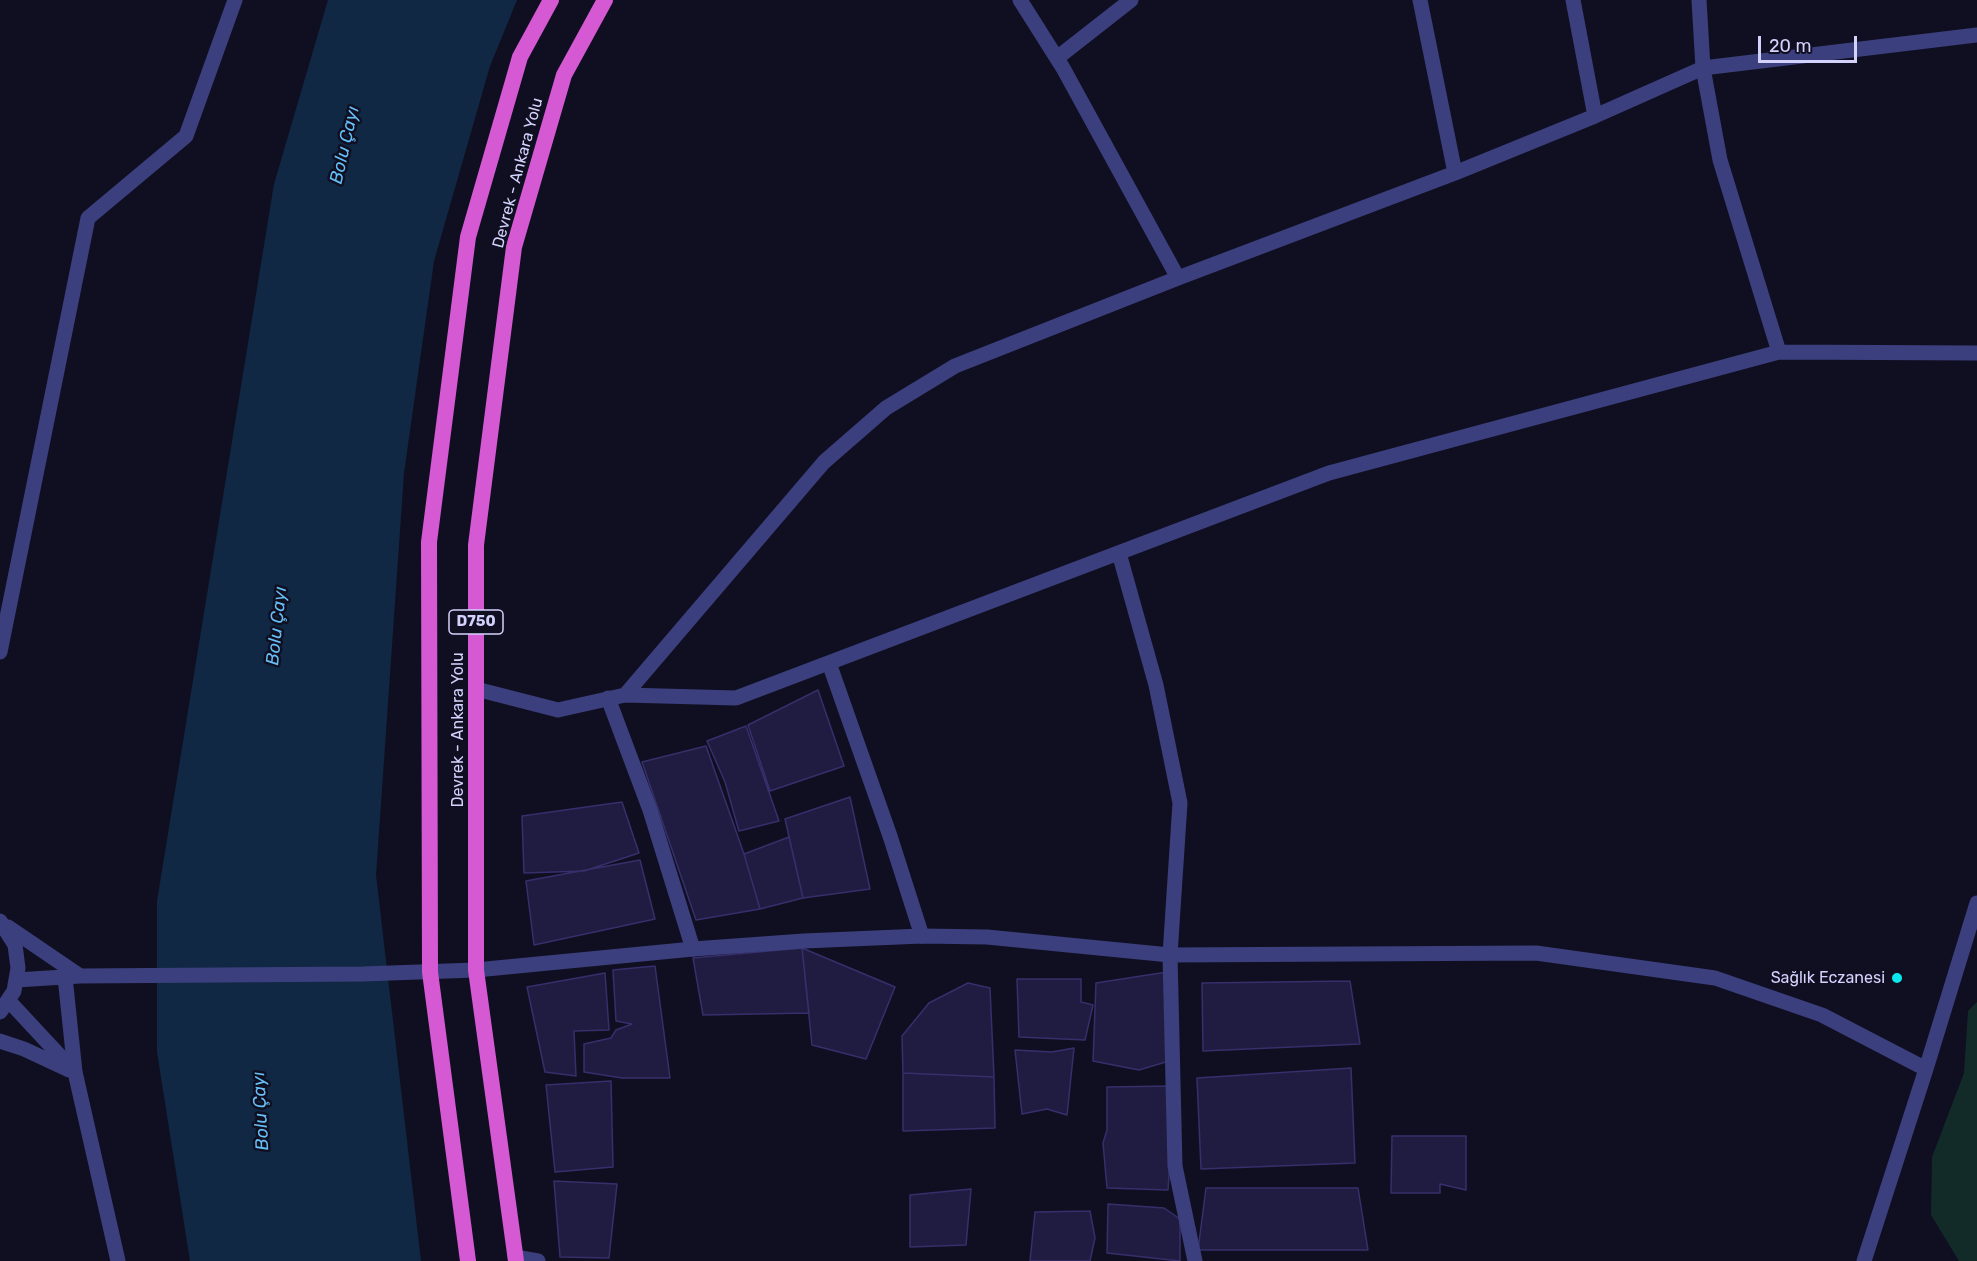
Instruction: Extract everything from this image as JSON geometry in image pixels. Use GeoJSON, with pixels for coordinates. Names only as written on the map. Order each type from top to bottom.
{"type":"FeatureCollection","features":[{"type":"Feature","properties":{"kind":"highway","name":"Devrek - Ankara Yolu"},"geometry":{"type":"LineString","coordinates":[[468,1261],[430,972],[429,542],[468,237],[520,57],[551,0]]}},
{"type":"Feature","properties":{"kind":"highway","name":"Devrek - Ankara Yolu"},"geometry":{"type":"LineString","coordinates":[[515,1259],[476,970],[476,545],[514,247],[564,75],[605,0]]}},
{"type":"Feature","properties":{"kind":"street"},"geometry":{"type":"LineString","coordinates":[[0,652],[88,218],[186,136],[235,0]]}},
{"type":"Feature","properties":{"kind":"street"},"geometry":{"type":"LineString","coordinates":[[1020,0],[1057,58],[1178,278]]}},
{"type":"Feature","properties":{"kind":"street"},"geometry":{"type":"LineString","coordinates":[[1057,58],[1131,0]]}},
{"type":"Feature","properties":{"kind":"street"},"geometry":{"type":"LineString","coordinates":[[1420,0],[1455,173]]}},
{"type":"Feature","properties":{"kind":"street"},"geometry":{"type":"LineString","coordinates":[[1573,0],[1595,116]]}},
{"type":"Feature","properties":{"kind":"street"},"geometry":{"type":"LineString","coordinates":[[1699,0],[1703,68],[1720,160],[1779,352]]}},
{"type":"Feature","properties":{"kind":"street"},"geometry":{"type":"LineString","coordinates":[[625,695],[824,462],[886,408],[956,366],[1178,278],[1455,173],[1595,116],[1703,68],[1977,35]]}},
{"type":"Feature","properties":{"kind":"street"},"geometry":{"type":"LineString","coordinates":[[476,689],[558,710],[625,695],[736,698],[1329,473],[1779,352],[1977,353]]}},
{"type":"Feature","properties":{"kind":"street"},"geometry":{"type":"LineString","coordinates":[[1119,553],[1156,685],[1180,804],[1170,954],[1175,1166],[1195,1261]]}},
{"type":"Feature","properties":{"kind":"street"},"geometry":{"type":"LineString","coordinates":[[829,663],[890,836],[922,936]]}},
{"type":"Feature","properties":{"kind":"street"},"geometry":{"type":"LineString","coordinates":[[608,698],[650,810],[693,949]]}},
{"type":"Feature","properties":{"kind":"street"},"geometry":{"type":"LineString","coordinates":[[1864,1261],[1977,903]]}},
{"type":"Feature","properties":{"kind":"street"},"geometry":{"type":"LineString","coordinates":[[2,923],[72,977]]}},
{"type":"Feature","properties":{"kind":"street"},"geometry":{"type":"LineString","coordinates":[[2,923],[15,945],[18,968],[14,991],[4,1006],[75,1072]]}},
{"type":"Feature","properties":{"kind":"street"},"geometry":{"type":"LineString","coordinates":[[16,980],[476,970],[693,949],[922,936],[987,937],[1170,954],[1536,953],[1715,978],[1822,1015],[1926,1069]]}},
{"type":"Feature","properties":{"kind":"street"},"geometry":{"type":"LineString","coordinates":[[72,977],[75,1072],[118,1261]]}},
{"type":"Feature","properties":{"kind":"street"},"geometry":{"type":"LineString","coordinates":[[0,1041],[75,1072]]}},
{"type":"Feature","properties":{"kind":"street"},"geometry":{"type":"LineString","coordinates":[[515,1259],[538,1261]]}},
{"type":"Feature","properties":{"kind":"green space"},"geometry":{"type":"Polygon","coordinates":[[[1977,1002],[1977,1261],[1959,1261],[1931,1215],[1932,1157],[1964,1073],[1968,1011],[1977,1002]]]}},
{"type":"Feature","properties":{"kind":"water","name":"Bolu Çayı"},"geometry":{"type":"Polygon","coordinates":[[[328,0],[517,0],[490,66],[434,261],[404,473],[376,875],[421,1261],[190,1261],[157,1052],[157,901],[274,184],[328,0]]]}},
{"type":"Feature","properties":{"kind":"building"},"geometry":{"type":"Polygon","coordinates":[[[818,690],[844,766],[770,791],[748,725],[818,690]]]}},
{"type":"Feature","properties":{"kind":"building"},"geometry":{"type":"Polygon","coordinates":[[[746,726],[779,821],[739,831],[725,782],[707,741],[746,726]]]}},
{"type":"Feature","properties":{"kind":"building"},"geometry":{"type":"Polygon","coordinates":[[[706,746],[744,854],[760,909],[696,920],[642,762],[706,746]]]}},
{"type":"Feature","properties":{"kind":"building"},"geometry":{"type":"Polygon","coordinates":[[[850,797],[870,889],[803,898],[785,819],[850,797]]]}},
{"type":"Feature","properties":{"kind":"building"},"geometry":{"type":"Polygon","coordinates":[[[622,802],[639,853],[584,871],[524,873],[522,816],[622,802]]]}},
{"type":"Feature","properties":{"kind":"building"},"geometry":{"type":"Polygon","coordinates":[[[789,837],[803,898],[760,909],[744,854],[789,837]]]}},
{"type":"Feature","properties":{"kind":"building"},"geometry":{"type":"Polygon","coordinates":[[[640,860],[655,919],[534,945],[526,881],[640,860]]]}},
{"type":"Feature","properties":{"kind":"building"},"geometry":{"type":"Polygon","coordinates":[[[802,948],[809,1013],[703,1015],[693,958],[802,948]]]}},
{"type":"Feature","properties":{"kind":"building"},"geometry":{"type":"Polygon","coordinates":[[[802,948],[895,987],[866,1059],[812,1045],[802,948]]]}},
{"type":"Feature","properties":{"kind":"building"},"geometry":{"type":"Polygon","coordinates":[[[655,966],[670,1078],[622,1078],[584,1072],[584,1044],[611,1038],[616,1030],[632,1024],[616,1021],[613,970],[655,966]]]}},
{"type":"Feature","properties":{"kind":"building"},"geometry":{"type":"Polygon","coordinates":[[[1167,972],[1169,1061],[1139,1070],[1093,1061],[1096,983],[1167,972]]]}},
{"type":"Feature","properties":{"kind":"building"},"geometry":{"type":"Polygon","coordinates":[[[605,973],[609,1030],[574,1031],[576,1076],[545,1072],[527,987],[605,973]]]}},
{"type":"Feature","properties":{"kind":"building"},"geometry":{"type":"Polygon","coordinates":[[[1017,979],[1081,979],[1081,1002],[1093,1005],[1085,1040],[1019,1037],[1017,979]]]}},
{"type":"Feature","properties":{"kind":"building"},"geometry":{"type":"Polygon","coordinates":[[[1350,981],[1360,1044],[1203,1051],[1202,983],[1350,981]]]}},
{"type":"Feature","properties":{"kind":"building"},"geometry":{"type":"Polygon","coordinates":[[[968,983],[990,988],[994,1077],[903,1073],[902,1036],[929,1003],[968,983]]]}},
{"type":"Feature","properties":{"kind":"building"},"geometry":{"type":"Polygon","coordinates":[[[1074,1048],[1067,1115],[1047,1109],[1022,1114],[1015,1050],[1052,1052],[1074,1048]]]}},
{"type":"Feature","properties":{"kind":"building"},"geometry":{"type":"Polygon","coordinates":[[[1351,1068],[1355,1163],[1201,1169],[1197,1078],[1351,1068]]]}},
{"type":"Feature","properties":{"kind":"building"},"geometry":{"type":"Polygon","coordinates":[[[903,1073],[994,1077],[995,1128],[903,1131],[903,1073]]]}},
{"type":"Feature","properties":{"kind":"building"},"geometry":{"type":"Polygon","coordinates":[[[611,1081],[613,1167],[555,1172],[546,1085],[611,1081]]]}},
{"type":"Feature","properties":{"kind":"building"},"geometry":{"type":"Polygon","coordinates":[[[1172,1086],[1168,1190],[1107,1188],[1103,1143],[1107,1130],[1107,1087],[1172,1086]]]}},
{"type":"Feature","properties":{"kind":"building"},"geometry":{"type":"Polygon","coordinates":[[[1392,1136],[1466,1136],[1466,1190],[1440,1184],[1440,1193],[1391,1193],[1392,1136]]]}},
{"type":"Feature","properties":{"kind":"building"},"geometry":{"type":"Polygon","coordinates":[[[554,1181],[617,1184],[609,1258],[560,1257],[554,1181]]]}},
{"type":"Feature","properties":{"kind":"building"},"geometry":{"type":"Polygon","coordinates":[[[1206,1188],[1358,1188],[1368,1250],[1198,1250],[1206,1188]]]}},
{"type":"Feature","properties":{"kind":"building"},"geometry":{"type":"Polygon","coordinates":[[[971,1189],[966,1245],[910,1247],[910,1195],[971,1189]]]}},
{"type":"Feature","properties":{"kind":"building"},"geometry":{"type":"Polygon","coordinates":[[[1108,1204],[1164,1208],[1180,1219],[1180,1261],[1107,1253],[1108,1204]]]}},
{"type":"Feature","properties":{"kind":"building"},"geometry":{"type":"Polygon","coordinates":[[[1090,1211],[1095,1238],[1090,1261],[1030,1261],[1035,1212],[1090,1211]]]}},
{"type":"Feature","properties":{"kind":"place","name":"Sağlık Eczanesi"},"geometry":{"type":"Point","coordinates":[1897,978]}}]}
